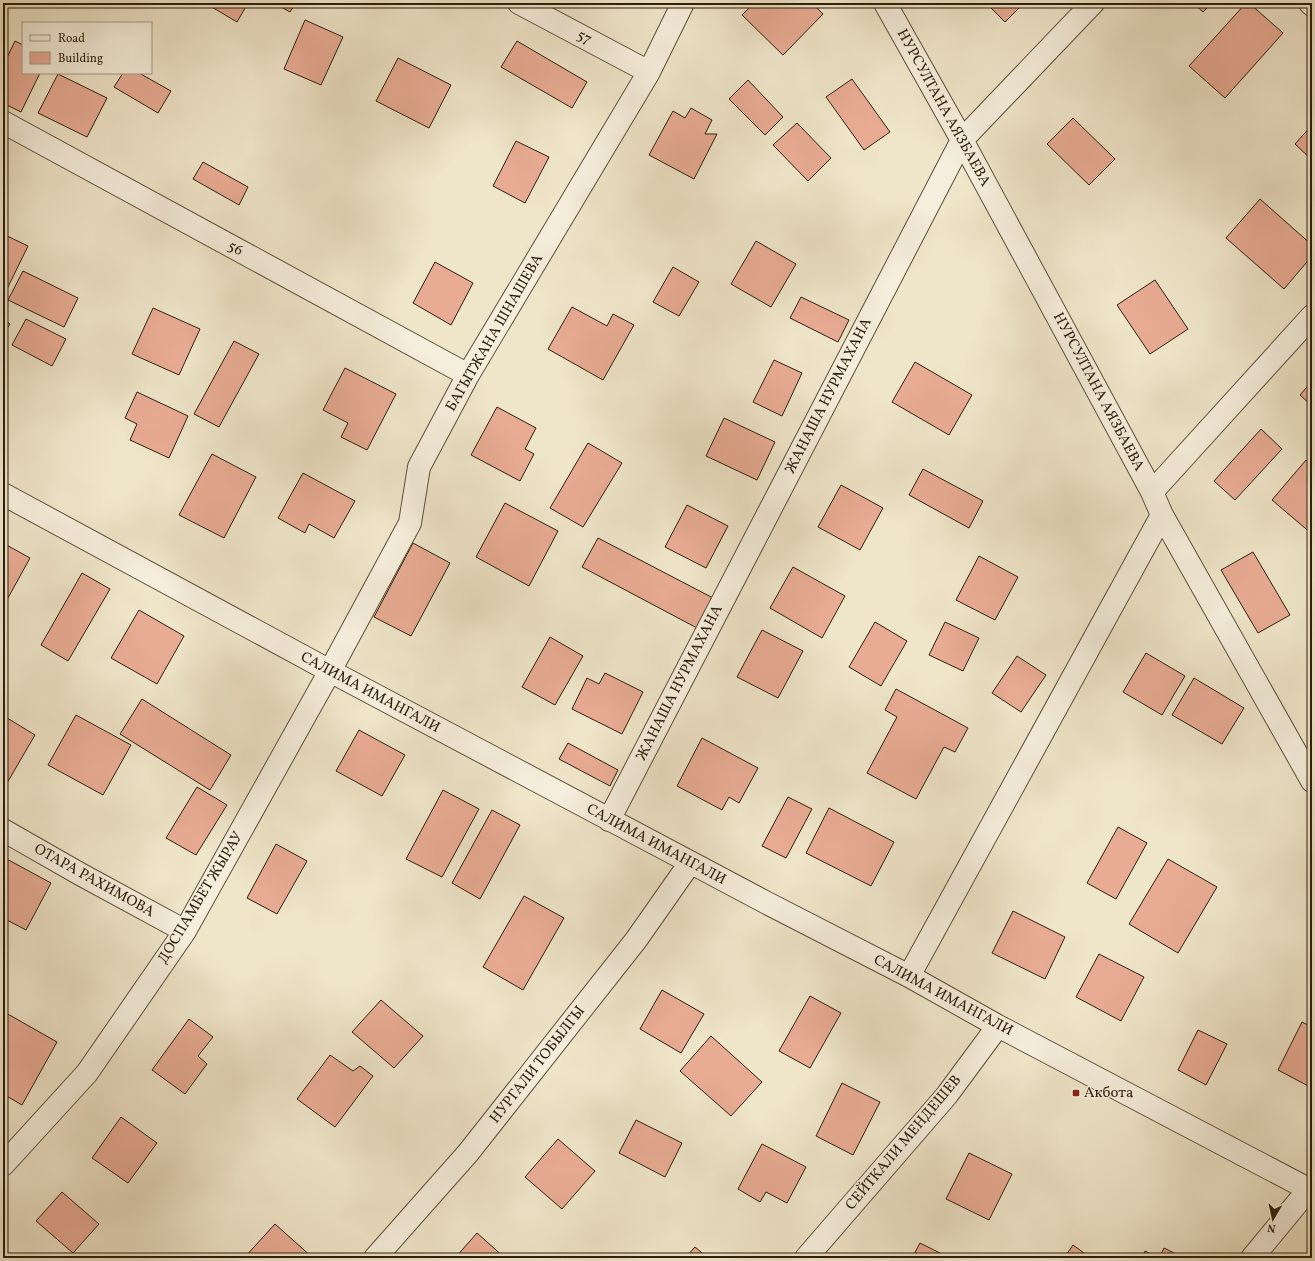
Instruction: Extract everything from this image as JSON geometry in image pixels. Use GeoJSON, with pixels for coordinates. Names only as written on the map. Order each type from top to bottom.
{"type":"FeatureCollection","features":[{"type":"Feature","properties":{"kind":"street","name":"57"},"geometry":{"type":"LineString","coordinates":[[519,3],[649,72]]}},
{"type":"Feature","properties":{"kind":"street","name":"БАГЫТЖАНА ШНАШЕВА"},"geometry":{"type":"LineString","coordinates":[[330,671],[410,523],[419,467],[468,375],[649,72],[683,3]]}},
{"type":"Feature","properties":{"kind":"street","name":"НУРСУЛТАНА АЯЗБАЕВА"},"geometry":{"type":"LineString","coordinates":[[886,3],[962,140],[1152,492],[1162,515],[1312,781]]}},
{"type":"Feature","properties":{"kind":"street","name":"ЖАНАША НУРМАХАНА"},"geometry":{"type":"LineString","coordinates":[[610,820],[962,140],[1093,3]]}},
{"type":"Feature","properties":{"kind":"street","name":"56"},"geometry":{"type":"LineString","coordinates":[[3,122],[468,375]]}},
{"type":"Feature","properties":{"kind":"street"},"geometry":{"type":"LineString","coordinates":[[1152,492],[1312,316]]}},
{"type":"Feature","properties":{"kind":"street","name":"САЛИМА ИМАНГАЛИ"},"geometry":{"type":"LineString","coordinates":[[3,494],[766,904],[910,976],[998,1026],[1310,1190]]}},
{"type":"Feature","properties":{"kind":"street"},"geometry":{"type":"LineString","coordinates":[[910,976],[1162,515]]}},
{"type":"Feature","properties":{"kind":"street","name":"ДОСПАМБЕТ ЖЫРАУ"},"geometry":{"type":"LineString","coordinates":[[5,1160],[87,1073],[185,931],[330,671]]}},
{"type":"Feature","properties":{"kind":"street","name":"ОТАРА РАХИМОВА"},"geometry":{"type":"LineString","coordinates":[[3,830],[185,931]]}},
{"type":"Feature","properties":{"kind":"street","name":"НУРГАЛИ ТОБЫЛГЫ"},"geometry":{"type":"LineString","coordinates":[[375,1258],[468,1153],[636,940],[690,863]]}},
{"type":"Feature","properties":{"kind":"street","name":"СЕЙТКАЛИ МЕНДЕШЕВ"},"geometry":{"type":"LineString","coordinates":[[806,1258],[947,1095],[998,1026]]}},
{"type":"Feature","properties":{"kind":"street"},"geometry":{"type":"LineString","coordinates":[[1252,1258],[1310,1190]]}},
{"type":"Feature","properties":{"kind":"building"},"geometry":{"type":"Polygon","coordinates":[[[205,3],[248,3],[237,22],[205,3]]]}},
{"type":"Feature","properties":{"kind":"building"},"geometry":{"type":"Polygon","coordinates":[[[274,3],[296,3],[290,12],[274,3]]]}},
{"type":"Feature","properties":{"kind":"building"},"geometry":{"type":"Polygon","coordinates":[[[754,3],[812,3],[823,14],[783,55],[742,15],[754,3]]]}},
{"type":"Feature","properties":{"kind":"building"},"geometry":{"type":"Polygon","coordinates":[[[986,3],[1024,3],[1005,22],[986,3]]]}},
{"type":"Feature","properties":{"kind":"building"},"geometry":{"type":"Polygon","coordinates":[[[1193,3],[1212,3],[1203,12],[1193,3]]]}},
{"type":"Feature","properties":{"kind":"building"},"geometry":{"type":"Polygon","coordinates":[[[1246,3],[1249,3],[1283,33],[1225,98],[1189,66],[1246,3]]]}},
{"type":"Feature","properties":{"kind":"building"},"geometry":{"type":"Polygon","coordinates":[[[305,20],[343,37],[321,85],[284,69],[305,20]]]}},
{"type":"Feature","properties":{"kind":"building"},"geometry":{"type":"Polygon","coordinates":[[[15,41],[22,44],[22,74],[40,74],[21,112],[3,103],[3,66],[15,41]]]}},
{"type":"Feature","properties":{"kind":"building"},"geometry":{"type":"Polygon","coordinates":[[[517,41],[587,82],[572,108],[501,67],[517,41]]]}},
{"type":"Feature","properties":{"kind":"building"},"geometry":{"type":"Polygon","coordinates":[[[398,58],[451,85],[429,128],[376,101],[398,58]]]}},
{"type":"Feature","properties":{"kind":"building"},"geometry":{"type":"Polygon","coordinates":[[[58,74],[107,98],[87,137],[38,113],[58,74]]]}},
{"type":"Feature","properties":{"kind":"building"},"geometry":{"type":"Polygon","coordinates":[[[122,74],[141,74],[171,91],[158,113],[114,87],[122,74]]]}},
{"type":"Feature","properties":{"kind":"building"},"geometry":{"type":"Polygon","coordinates":[[[852,79],[890,132],[864,150],[826,97],[852,79]]]}},
{"type":"Feature","properties":{"kind":"building"},"geometry":{"type":"Polygon","coordinates":[[[748,80],[783,117],[765,135],[729,99],[748,80]]]}},
{"type":"Feature","properties":{"kind":"building"},"geometry":{"type":"Polygon","coordinates":[[[691,108],[712,120],[705,134],[717,134],[694,179],[649,155],[673,111],[685,118],[691,108]]]}},
{"type":"Feature","properties":{"kind":"building"},"geometry":{"type":"Polygon","coordinates":[[[1073,118],[1115,159],[1089,185],[1047,144],[1073,118]]]}},
{"type":"Feature","properties":{"kind":"building"},"geometry":{"type":"Polygon","coordinates":[[[797,123],[831,158],[808,181],[773,145],[797,123]]]}},
{"type":"Feature","properties":{"kind":"building"},"geometry":{"type":"Polygon","coordinates":[[[1312,125],[1312,160],[1295,144],[1312,125]]]}},
{"type":"Feature","properties":{"kind":"building"},"geometry":{"type":"Polygon","coordinates":[[[516,141],[549,157],[525,203],[493,186],[516,141]]]}},
{"type":"Feature","properties":{"kind":"building"},"geometry":{"type":"Polygon","coordinates":[[[203,162],[248,187],[239,205],[193,179],[203,162]]]}},
{"type":"Feature","properties":{"kind":"building"},"geometry":{"type":"Polygon","coordinates":[[[1260,199],[1312,245],[1312,256],[1284,289],[1226,238],[1260,199]]]}},
{"type":"Feature","properties":{"kind":"building"},"geometry":{"type":"Polygon","coordinates":[[[3,234],[28,246],[6,291],[3,290],[3,234]]]}},
{"type":"Feature","properties":{"kind":"building"},"geometry":{"type":"Polygon","coordinates":[[[756,241],[796,264],[771,307],[731,284],[756,241]]]}},
{"type":"Feature","properties":{"kind":"building"},"geometry":{"type":"Polygon","coordinates":[[[435,262],[473,283],[451,325],[413,303],[435,262]]]}},
{"type":"Feature","properties":{"kind":"building"},"geometry":{"type":"Polygon","coordinates":[[[673,267],[699,282],[679,316],[653,302],[673,267]]]}},
{"type":"Feature","properties":{"kind":"building"},"geometry":{"type":"Polygon","coordinates":[[[23,271],[78,298],[64,327],[8,300],[23,271]]]}},
{"type":"Feature","properties":{"kind":"building"},"geometry":{"type":"Polygon","coordinates":[[[1155,280],[1188,329],[1150,354],[1117,305],[1155,280]]]}},
{"type":"Feature","properties":{"kind":"building"},"geometry":{"type":"Polygon","coordinates":[[[801,297],[849,320],[838,342],[790,318],[801,297]]]}},
{"type":"Feature","properties":{"kind":"building"},"geometry":{"type":"Polygon","coordinates":[[[572,307],[607,326],[613,314],[634,325],[603,380],[548,349],[572,307]]]}},
{"type":"Feature","properties":{"kind":"building"},"geometry":{"type":"Polygon","coordinates":[[[153,308],[200,329],[179,375],[132,354],[153,308]]]}},
{"type":"Feature","properties":{"kind":"building"},"geometry":{"type":"Polygon","coordinates":[[[3,319],[10,324],[3,335],[3,319]]]}},
{"type":"Feature","properties":{"kind":"building"},"geometry":{"type":"Polygon","coordinates":[[[26,319],[66,339],[52,366],[12,345],[26,319]]]}},
{"type":"Feature","properties":{"kind":"building"},"geometry":{"type":"Polygon","coordinates":[[[234,341],[259,354],[219,427],[194,414],[234,341]]]}},
{"type":"Feature","properties":{"kind":"building"},"geometry":{"type":"Polygon","coordinates":[[[774,360],[802,373],[782,416],[753,402],[774,360]]]}},
{"type":"Feature","properties":{"kind":"building"},"geometry":{"type":"Polygon","coordinates":[[[915,362],[972,395],[949,435],[892,402],[915,362]]]}},
{"type":"Feature","properties":{"kind":"building"},"geometry":{"type":"Polygon","coordinates":[[[345,368],[396,394],[367,450],[341,437],[348,423],[323,410],[345,368]]]}},
{"type":"Feature","properties":{"kind":"building"},"geometry":{"type":"Polygon","coordinates":[[[1312,381],[1312,406],[1300,395],[1312,381]]]}},
{"type":"Feature","properties":{"kind":"building"},"geometry":{"type":"Polygon","coordinates":[[[137,392],[188,416],[169,458],[130,440],[137,424],[125,418],[137,392]]]}},
{"type":"Feature","properties":{"kind":"building"},"geometry":{"type":"Polygon","coordinates":[[[497,407],[536,428],[525,449],[534,454],[520,481],[471,455],[497,407]]]}},
{"type":"Feature","properties":{"kind":"building"},"geometry":{"type":"Polygon","coordinates":[[[724,418],[775,442],[757,480],[706,456],[724,418]]]}},
{"type":"Feature","properties":{"kind":"building"},"geometry":{"type":"Polygon","coordinates":[[[1261,429],[1282,449],[1235,500],[1214,481],[1261,429]]]}},
{"type":"Feature","properties":{"kind":"building"},"geometry":{"type":"Polygon","coordinates":[[[588,443],[622,463],[583,527],[550,508],[588,443]]]}},
{"type":"Feature","properties":{"kind":"building"},"geometry":{"type":"Polygon","coordinates":[[[212,454],[256,477],[224,538],[179,515],[212,454]]]}},
{"type":"Feature","properties":{"kind":"building"},"geometry":{"type":"Polygon","coordinates":[[[1306,460],[1312,466],[1312,534],[1272,500],[1306,460]]]}},
{"type":"Feature","properties":{"kind":"building"},"geometry":{"type":"Polygon","coordinates":[[[923,469],[983,501],[969,528],[909,495],[923,469]]]}},
{"type":"Feature","properties":{"kind":"building"},"geometry":{"type":"Polygon","coordinates":[[[303,473],[355,501],[334,538],[309,524],[305,533],[278,518],[303,473]]]}},
{"type":"Feature","properties":{"kind":"building"},"geometry":{"type":"Polygon","coordinates":[[[841,485],[883,508],[860,550],[818,527],[841,485]]]}},
{"type":"Feature","properties":{"kind":"building"},"geometry":{"type":"Polygon","coordinates":[[[505,503],[558,531],[529,586],[476,557],[505,503]]]}},
{"type":"Feature","properties":{"kind":"building"},"geometry":{"type":"Polygon","coordinates":[[[687,505],[728,526],[706,568],[665,547],[687,505]]]}},
{"type":"Feature","properties":{"kind":"building"},"geometry":{"type":"Polygon","coordinates":[[[598,538],[713,598],[697,628],[582,567],[598,538]]]}},
{"type":"Feature","properties":{"kind":"building"},"geometry":{"type":"Polygon","coordinates":[[[3,543],[30,558],[3,607],[3,543]]]}},
{"type":"Feature","properties":{"kind":"building"},"geometry":{"type":"Polygon","coordinates":[[[413,543],[450,563],[411,636],[374,617],[413,543]]]}},
{"type":"Feature","properties":{"kind":"building"},"geometry":{"type":"Polygon","coordinates":[[[1253,552],[1290,615],[1258,633],[1221,570],[1253,552]]]}},
{"type":"Feature","properties":{"kind":"building"},"geometry":{"type":"Polygon","coordinates":[[[979,556],[1018,577],[995,620],[956,600],[979,556]]]}},
{"type":"Feature","properties":{"kind":"building"},"geometry":{"type":"Polygon","coordinates":[[[793,567],[845,596],[822,638],[770,608],[793,567]]]}},
{"type":"Feature","properties":{"kind":"building"},"geometry":{"type":"Polygon","coordinates":[[[82,573],[110,589],[68,661],[41,645],[82,573]]]}},
{"type":"Feature","properties":{"kind":"building"},"geometry":{"type":"Polygon","coordinates":[[[139,610],[184,636],[157,684],[111,658],[139,610]]]}},
{"type":"Feature","properties":{"kind":"building"},"geometry":{"type":"Polygon","coordinates":[[[875,622],[907,641],[881,686],[849,667],[875,622]]]}},
{"type":"Feature","properties":{"kind":"building"},"geometry":{"type":"Polygon","coordinates":[[[945,622],[979,638],[963,671],[929,655],[945,622]]]}},
{"type":"Feature","properties":{"kind":"building"},"geometry":{"type":"Polygon","coordinates":[[[762,630],[803,651],[778,698],[737,677],[762,630]]]}},
{"type":"Feature","properties":{"kind":"building"},"geometry":{"type":"Polygon","coordinates":[[[550,637],[583,656],[555,705],[522,687],[550,637]]]}},
{"type":"Feature","properties":{"kind":"building"},"geometry":{"type":"Polygon","coordinates":[[[1146,653],[1185,676],[1162,715],[1123,692],[1146,653]]]}},
{"type":"Feature","properties":{"kind":"building"},"geometry":{"type":"Polygon","coordinates":[[[1017,656],[1046,675],[1021,712],[992,693],[1017,656]]]}},
{"type":"Feature","properties":{"kind":"building"},"geometry":{"type":"Polygon","coordinates":[[[605,673],[643,692],[622,734],[572,709],[587,678],[599,684],[605,673]]]}},
{"type":"Feature","properties":{"kind":"building"},"geometry":{"type":"Polygon","coordinates":[[[1194,678],[1244,708],[1222,744],[1172,715],[1194,678]]]}},
{"type":"Feature","properties":{"kind":"building"},"geometry":{"type":"Polygon","coordinates":[[[896,689],[968,728],[955,752],[944,747],[916,799],[867,773],[897,717],[885,710],[896,689]]]}},
{"type":"Feature","properties":{"kind":"building"},"geometry":{"type":"Polygon","coordinates":[[[142,699],[231,755],[210,790],[120,734],[142,699]]]}},
{"type":"Feature","properties":{"kind":"building"},"geometry":{"type":"Polygon","coordinates":[[[76,715],[131,745],[103,795],[48,765],[76,715]]]}},
{"type":"Feature","properties":{"kind":"building"},"geometry":{"type":"Polygon","coordinates":[[[4,716],[35,735],[3,790],[3,717],[4,716]]]}},
{"type":"Feature","properties":{"kind":"building"},"geometry":{"type":"Polygon","coordinates":[[[359,730],[405,755],[382,796],[336,771],[359,730]]]}},
{"type":"Feature","properties":{"kind":"building"},"geometry":{"type":"Polygon","coordinates":[[[702,738],[758,768],[739,803],[729,797],[722,810],[677,786],[702,738]]]}},
{"type":"Feature","properties":{"kind":"building"},"geometry":{"type":"Polygon","coordinates":[[[568,743],[618,770],[610,786],[559,759],[568,743]]]}},
{"type":"Feature","properties":{"kind":"building"},"geometry":{"type":"Polygon","coordinates":[[[197,787],[227,805],[196,855],[166,838],[197,787]]]}},
{"type":"Feature","properties":{"kind":"building"},"geometry":{"type":"Polygon","coordinates":[[[443,790],[479,809],[442,877],[406,859],[443,790]]]}},
{"type":"Feature","properties":{"kind":"building"},"geometry":{"type":"Polygon","coordinates":[[[788,797],[812,809],[786,858],[762,846],[788,797]]]}},
{"type":"Feature","properties":{"kind":"building"},"geometry":{"type":"Polygon","coordinates":[[[829,808],[894,842],[871,886],[806,853],[829,808]]]}},
{"type":"Feature","properties":{"kind":"building"},"geometry":{"type":"Polygon","coordinates":[[[492,810],[520,825],[480,899],[452,883],[492,810]]]}},
{"type":"Feature","properties":{"kind":"building"},"geometry":{"type":"Polygon","coordinates":[[[1118,827],[1147,843],[1116,899],[1087,883],[1118,827]]]}},
{"type":"Feature","properties":{"kind":"building"},"geometry":{"type":"Polygon","coordinates":[[[276,844],[307,861],[277,914],[247,898],[276,844]]]}},
{"type":"Feature","properties":{"kind":"building"},"geometry":{"type":"Polygon","coordinates":[[[3,857],[51,883],[26,930],[3,918],[3,857]]]}},
{"type":"Feature","properties":{"kind":"building"},"geometry":{"type":"Polygon","coordinates":[[[1168,859],[1217,887],[1178,953],[1129,924],[1168,859]]]}},
{"type":"Feature","properties":{"kind":"building"},"geometry":{"type":"Polygon","coordinates":[[[524,896],[564,918],[523,990],[483,967],[524,896]]]}},
{"type":"Feature","properties":{"kind":"building"},"geometry":{"type":"Polygon","coordinates":[[[1013,911],[1065,937],[1045,979],[992,953],[1013,911]]]}},
{"type":"Feature","properties":{"kind":"building"},"geometry":{"type":"Polygon","coordinates":[[[1099,954],[1144,977],[1121,1021],[1076,997],[1099,954]]]}},
{"type":"Feature","properties":{"kind":"building"},"geometry":{"type":"Polygon","coordinates":[[[662,990],[704,1014],[681,1053],[640,1029],[662,990]]]}},
{"type":"Feature","properties":{"kind":"building"},"geometry":{"type":"Polygon","coordinates":[[[810,996],[841,1013],[810,1068],[779,1051],[810,996]]]}},
{"type":"Feature","properties":{"kind":"building"},"geometry":{"type":"Polygon","coordinates":[[[381,1000],[423,1036],[394,1068],[352,1032],[381,1000]]]}},
{"type":"Feature","properties":{"kind":"building"},"geometry":{"type":"Polygon","coordinates":[[[6,1013],[57,1042],[22,1105],[3,1094],[3,1019],[6,1013]]]}},
{"type":"Feature","properties":{"kind":"building"},"geometry":{"type":"Polygon","coordinates":[[[189,1019],[213,1037],[198,1056],[207,1064],[185,1094],[152,1070],[189,1019]]]}},
{"type":"Feature","properties":{"kind":"building"},"geometry":{"type":"Polygon","coordinates":[[[1302,1022],[1312,1027],[1312,1088],[1278,1070],[1302,1022]]]}},
{"type":"Feature","properties":{"kind":"building"},"geometry":{"type":"Polygon","coordinates":[[[1198,1030],[1227,1044],[1206,1085],[1178,1070],[1198,1030]]]}},
{"type":"Feature","properties":{"kind":"building"},"geometry":{"type":"Polygon","coordinates":[[[711,1036],[762,1082],[731,1116],[680,1071],[711,1036]]]}},
{"type":"Feature","properties":{"kind":"building"},"geometry":{"type":"Polygon","coordinates":[[[330,1055],[353,1071],[360,1066],[373,1076],[335,1127],[297,1099],[330,1055]]]}},
{"type":"Feature","properties":{"kind":"building"},"geometry":{"type":"Polygon","coordinates":[[[842,1083],[880,1102],[853,1155],[816,1136],[842,1083]]]}},
{"type":"Feature","properties":{"kind":"building"},"geometry":{"type":"Polygon","coordinates":[[[121,1117],[157,1143],[128,1183],[92,1158],[121,1117]]]}},
{"type":"Feature","properties":{"kind":"building"},"geometry":{"type":"Polygon","coordinates":[[[636,1120],[682,1143],[665,1177],[619,1153],[636,1120]]]}},
{"type":"Feature","properties":{"kind":"building"},"geometry":{"type":"Polygon","coordinates":[[[558,1139],[595,1171],[562,1209],[525,1177],[558,1139]]]}},
{"type":"Feature","properties":{"kind":"building"},"geometry":{"type":"Polygon","coordinates":[[[762,1144],[806,1167],[787,1203],[766,1192],[760,1202],[738,1189],[762,1144]]]}},
{"type":"Feature","properties":{"kind":"building"},"geometry":{"type":"Polygon","coordinates":[[[969,1153],[1012,1174],[989,1220],[946,1199],[969,1153]]]}},
{"type":"Feature","properties":{"kind":"building"},"geometry":{"type":"Polygon","coordinates":[[[62,1192],[99,1224],[73,1253],[36,1221],[62,1192]]]}},
{"type":"Feature","properties":{"kind":"building"},"geometry":{"type":"Polygon","coordinates":[[[275,1224],[313,1258],[244,1258],[275,1224]]]}},
{"type":"Feature","properties":{"kind":"building"},"geometry":{"type":"Polygon","coordinates":[[[477,1233],[505,1258],[455,1258],[477,1233]]]}},
{"type":"Feature","properties":{"kind":"building"},"geometry":{"type":"Polygon","coordinates":[[[920,1243],[950,1258],[912,1258],[920,1243]]]}},
{"type":"Feature","properties":{"kind":"building"},"geometry":{"type":"Polygon","coordinates":[[[1073,1245],[1091,1258],[1064,1258],[1073,1245]]]}},
{"type":"Feature","properties":{"kind":"building"},"geometry":{"type":"Polygon","coordinates":[[[695,1247],[708,1258],[685,1258],[695,1247]]]}},
{"type":"Feature","properties":{"kind":"building"},"geometry":{"type":"Polygon","coordinates":[[[1164,1248],[1184,1258],[1159,1258],[1164,1248]]]}},
{"type":"Feature","properties":{"kind":"building"},"geometry":{"type":"Polygon","coordinates":[[[1145,1251],[1159,1258],[1142,1258],[1145,1251]]]}},
{"type":"Feature","properties":{"kind":"place","name":"Акбота"},"geometry":{"type":"Point","coordinates":[1076,1093]}}]}
